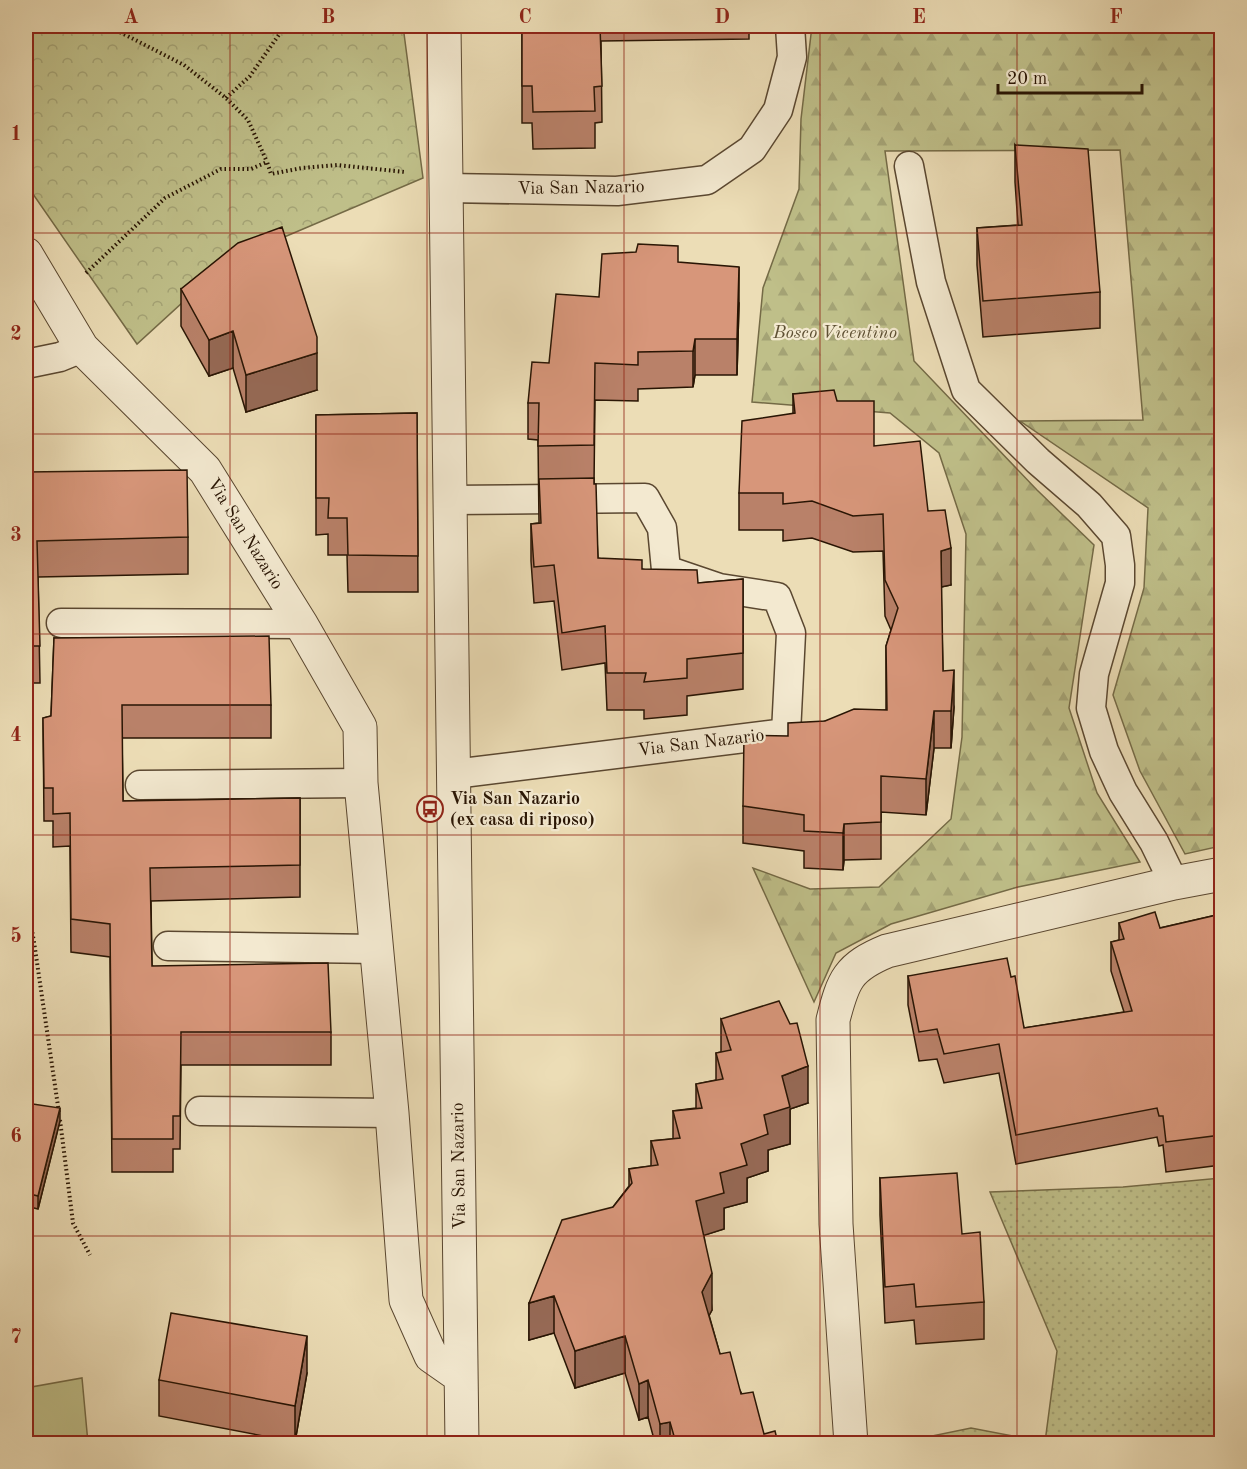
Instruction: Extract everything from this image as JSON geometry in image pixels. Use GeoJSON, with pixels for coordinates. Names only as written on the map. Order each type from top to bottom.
{"type":"FeatureCollection","features":[{"type":"Feature","properties":{"kind":"street","name":"Via San Nazario"},"geometry":{"type":"LineString","coordinates":[[444,26],[462,1443]]}},
{"type":"Feature","properties":{"kind":"street","name":"Via San Nazario"},"geometry":{"type":"LineString","coordinates":[[26,254],[82,348],[205,470],[301,624],[360,727],[361,783],[392,1113],[406,1300],[431,1356],[461,1377]]}},
{"type":"Feature","properties":{"kind":"street"},"geometry":{"type":"LineString","coordinates":[[851,1443],[836,1224],[833,1020],[847,978],[866,960],[887,951],[1221,874]]}},
{"type":"Feature","properties":{"kind":"lane","name":"Via San Nazario"},"geometry":{"type":"LineString","coordinates":[[446,188],[617,191],[707,180],[752,149],[778,110],[792,57],[790,26]]}},
{"type":"Feature","properties":{"kind":"lane"},"geometry":{"type":"LineString","coordinates":[[909,166],[931,282],[966,390],[1038,461],[1089,505],[1116,536],[1120,584],[1094,674],[1091,708],[1104,751],[1123,792],[1154,842],[1174,883]]}},
{"type":"Feature","properties":{"kind":"lane"},"geometry":{"type":"LineString","coordinates":[[26,364],[60,357],[82,348]]}},
{"type":"Feature","properties":{"kind":"lane","name":"Via San Nazario"},"geometry":{"type":"LineString","coordinates":[[450,501],[645,498],[662,528],[666,570],[719,588],[777,597],[791,633],[786,733],[454,774]]}},
{"type":"Feature","properties":{"kind":"lane"},"geometry":{"type":"LineString","coordinates":[[61,623],[301,624]]}},
{"type":"Feature","properties":{"kind":"lane"},"geometry":{"type":"LineString","coordinates":[[140,785],[361,783]]}},
{"type":"Feature","properties":{"kind":"lane"},"geometry":{"type":"LineString","coordinates":[[168,946],[377,949]]}},
{"type":"Feature","properties":{"kind":"lane"},"geometry":{"type":"LineString","coordinates":[[200,1111],[392,1113]]}},
{"type":"Feature","properties":{"kind":"path"},"geometry":{"type":"LineString","coordinates":[[108,26],[184,65],[226,98],[248,120],[271,174],[337,165],[413,173],[446,188]]}},
{"type":"Feature","properties":{"kind":"path"},"geometry":{"type":"LineString","coordinates":[[226,98],[250,76],[285,26]]}},
{"type":"Feature","properties":{"kind":"path"},"geometry":{"type":"LineString","coordinates":[[52,298],[75,284],[165,198],[221,169],[252,169],[267,162]]}},
{"type":"Feature","properties":{"kind":"path"},"geometry":{"type":"LineString","coordinates":[[26,897],[38,966],[73,1223],[90,1255]]}},
{"type":"Feature","properties":{"kind":"green space"},"geometry":{"type":"Polygon","coordinates":[[[26,26],[403,26],[423,178],[228,261],[137,344],[26,184],[26,26]]]}},
{"type":"Feature","properties":{"kind":"green space","name":"Bosco Vicentino"},"geometry":{"type":"Polygon","coordinates":[[[812,26],[1221,26],[1221,846],[1185,854],[1140,771],[1113,695],[1144,588],[1148,508],[1020,421],[1143,420],[1120,150],[885,151],[914,361],[1037,490],[1094,545],[1069,708],[1097,793],[1140,862],[1018,887],[891,924],[836,953],[814,1002],[753,868],[810,889],[879,887],[951,819],[962,737],[966,534],[939,453],[890,413],[752,402],[763,288],[799,189],[801,119],[812,26]]]}},
{"type":"Feature","properties":{"kind":"green space"},"geometry":{"type":"Polygon","coordinates":[[[1221,1178],[1221,1443],[898,1443],[971,1428],[1045,1442],[1057,1351],[990,1192],[1123,1187],[1221,1178]]]}},
{"type":"Feature","properties":{"kind":"green space"},"geometry":{"type":"Polygon","coordinates":[[[82,1378],[88,1443],[26,1443],[26,1388],[82,1378]]]}},
{"type":"Feature","properties":{"kind":"building"},"geometry":{"type":"Polygon","coordinates":[[[522,26],[600,26],[602,86],[594,87],[595,111],[533,112],[532,86],[522,86],[522,26]]]}},
{"type":"Feature","properties":{"kind":"building"},"geometry":{"type":"Polygon","coordinates":[[[1015,145],[1088,149],[1100,292],[983,301],[977,228],[1022,225],[1015,145]]]}},
{"type":"Feature","properties":{"kind":"building"},"geometry":{"type":"Polygon","coordinates":[[[282,227],[317,337],[317,353],[246,375],[233,331],[209,340],[181,289],[238,243],[282,227]]]}},
{"type":"Feature","properties":{"kind":"building"},"geometry":{"type":"Polygon","coordinates":[[[638,244],[678,246],[678,262],[739,267],[737,339],[695,339],[693,351],[638,352],[638,365],[595,363],[594,445],[538,446],[539,403],[528,403],[532,362],[549,363],[556,294],[599,297],[602,254],[636,252],[638,244]]]}},
{"type":"Feature","properties":{"kind":"building"},"geometry":{"type":"Polygon","coordinates":[[[834,390],[837,401],[874,401],[874,446],[920,441],[928,511],[945,510],[951,548],[941,551],[943,671],[954,670],[951,711],[934,711],[926,779],[881,776],[881,822],[844,824],[843,833],[804,831],[804,815],[743,806],[744,735],[788,736],[788,723],[825,721],[854,709],[887,710],[886,646],[898,608],[885,580],[883,514],[853,516],[812,501],[783,504],[783,493],[739,493],[742,421],[795,413],[793,394],[834,390]]]}},
{"type":"Feature","properties":{"kind":"building"},"geometry":{"type":"Polygon","coordinates":[[[417,413],[418,556],[348,555],[347,518],[328,518],[329,498],[316,498],[316,415],[417,413]]]}},
{"type":"Feature","properties":{"kind":"building"},"geometry":{"type":"Polygon","coordinates":[[[187,470],[188,537],[37,541],[40,646],[26,646],[26,472],[187,470]]]}},
{"type":"Feature","properties":{"kind":"building"},"geometry":{"type":"Polygon","coordinates":[[[594,478],[598,558],[642,560],[642,569],[697,570],[698,583],[743,579],[743,653],[687,659],[687,678],[644,682],[646,673],[607,673],[605,626],[562,633],[554,565],[534,567],[531,524],[541,523],[539,479],[594,478]]]}},
{"type":"Feature","properties":{"kind":"building"},"geometry":{"type":"Polygon","coordinates":[[[269,636],[271,705],[122,705],[123,801],[300,798],[300,865],[150,868],[152,966],[328,963],[331,1032],[181,1032],[180,1116],[173,1116],[173,1139],[112,1139],[110,924],[71,919],[70,813],[53,814],[53,788],[44,788],[43,718],[51,716],[54,638],[269,636]]]}},
{"type":"Feature","properties":{"kind":"building"},"geometry":{"type":"Polygon","coordinates":[[[1155,912],[1160,928],[1221,914],[1221,1135],[1166,1142],[1163,1116],[1159,1116],[1157,1108],[1016,1135],[999,1044],[944,1054],[937,1029],[919,1032],[908,976],[1007,958],[1011,977],[1015,976],[1024,1028],[1132,1011],[1111,942],[1124,939],[1119,923],[1155,912]]]}},
{"type":"Feature","properties":{"kind":"building"},"geometry":{"type":"Polygon","coordinates":[[[779,1001],[790,1024],[797,1023],[808,1066],[782,1076],[790,1107],[764,1115],[768,1134],[741,1144],[747,1165],[720,1173],[724,1193],[696,1201],[712,1273],[702,1292],[720,1354],[730,1352],[741,1394],[753,1392],[764,1434],[775,1431],[778,1443],[676,1443],[670,1422],[660,1424],[648,1380],[639,1384],[625,1336],[575,1351],[554,1296],[529,1303],[562,1220],[613,1207],[632,1183],[629,1169],[658,1165],[651,1141],[680,1138],[673,1111],[702,1108],[696,1084],[723,1079],[716,1053],[731,1050],[721,1019],[779,1001]]]}},
{"type":"Feature","properties":{"kind":"building"},"geometry":{"type":"Polygon","coordinates":[[[26,1103],[60,1108],[38,1196],[26,1193],[26,1103]]]}},
{"type":"Feature","properties":{"kind":"building"},"geometry":{"type":"Polygon","coordinates":[[[957,1173],[962,1234],[980,1232],[984,1302],[916,1307],[914,1284],[885,1287],[880,1178],[957,1173]]]}},
{"type":"Feature","properties":{"kind":"building"},"geometry":{"type":"Polygon","coordinates":[[[171,1313],[307,1336],[295,1406],[159,1380],[171,1313]]]}},
{"type":"Feature","properties":{"kind":"place","name":"Via San Nazario (ex casa di riposo)"},"geometry":{"type":"Point","coordinates":[430,809]}}]}
